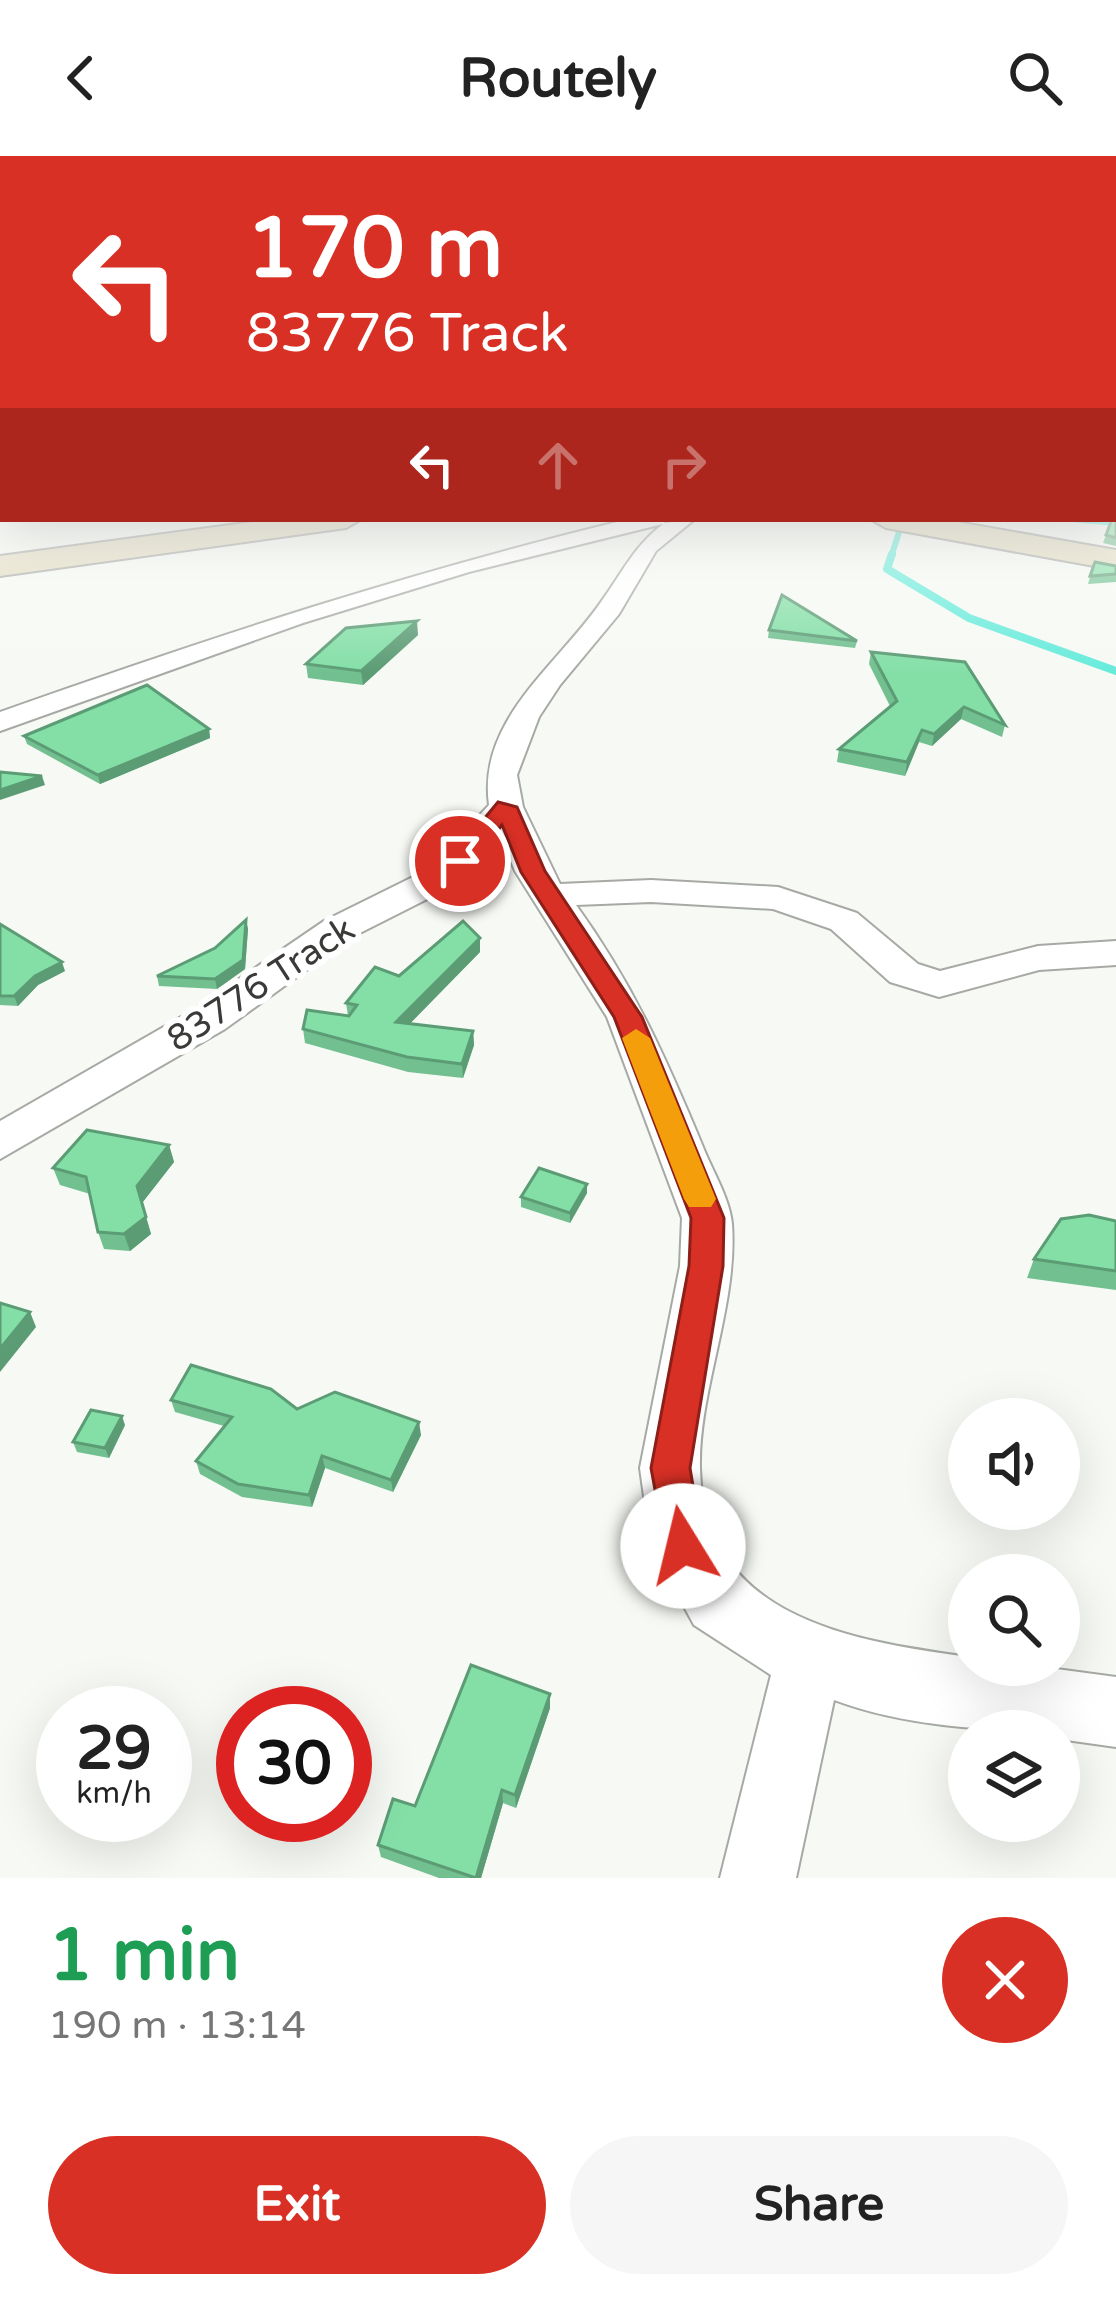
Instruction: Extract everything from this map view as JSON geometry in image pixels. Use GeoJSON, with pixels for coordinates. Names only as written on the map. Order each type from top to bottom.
{"type":"FeatureCollection","features":[{"type":"Feature","properties":{"kind":"street"},"geometry":{"type":"LineString","coordinates":[[0,566],[324,522]]}},
{"type":"Feature","properties":{"kind":"street"},"geometry":{"type":"LineString","coordinates":[[0,722],[294,617],[461,567],[644,522]]}},
{"type":"Feature","properties":{"kind":"street"},"geometry":{"type":"LineString","coordinates":[[680,522],[647,547],[610,609],[524,717],[501,775],[506,807],[533,872],[553,895],[628,1017],[707,1218],[706,1266],[670,1468],[683,1546],[717,1602],[784,1647],[865,1677],[1116,1712]]}},
{"type":"Feature","properties":{"kind":"street"},"geometry":{"type":"LineString","coordinates":[[903,522],[1116,560]]}},
{"type":"Feature","properties":{"kind":"street","name":"83776 Track"},"geometry":{"type":"LineString","coordinates":[[0,1142],[210,1019],[338,929],[442,877],[506,807]]}},
{"type":"Feature","properties":{"kind":"street"},"geometry":{"type":"LineString","coordinates":[[553,895],[651,891],[778,898],[844,921],[904,973],[939,984],[1038,958],[1116,953]]}},
{"type":"Feature","properties":{"kind":"street"},"geometry":{"type":"LineString","coordinates":[[758,1878],[810,1656]]}},
{"type":"Feature","properties":{"kind":"building"},"geometry":{"type":"Polygon","coordinates":[[[1111,522],[1116,522],[1116,538],[1106,535],[1111,522]]]}},
{"type":"Feature","properties":{"kind":"building"},"geometry":{"type":"Polygon","coordinates":[[[1095,562],[1116,566],[1116,574],[1090,576],[1095,562]]]}},
{"type":"Feature","properties":{"kind":"building"},"geometry":{"type":"Polygon","coordinates":[[[782,595],[857,641],[769,630],[782,595]]]}},
{"type":"Feature","properties":{"kind":"building"},"geometry":{"type":"Polygon","coordinates":[[[417,621],[361,671],[306,664],[346,628],[417,621]]]}},
{"type":"Feature","properties":{"kind":"building"},"geometry":{"type":"Polygon","coordinates":[[[871,652],[965,662],[1005,725],[964,707],[934,734],[922,730],[907,762],[839,749],[897,701],[871,652]]]}},
{"type":"Feature","properties":{"kind":"building"},"geometry":{"type":"Polygon","coordinates":[[[147,685],[209,729],[98,775],[24,736],[147,685]]]}},
{"type":"Feature","properties":{"kind":"building"},"geometry":{"type":"Polygon","coordinates":[[[0,772],[42,776],[0,790],[0,772]]]}},
{"type":"Feature","properties":{"kind":"building"},"geometry":{"type":"Polygon","coordinates":[[[246,920],[243,960],[215,979],[157,976],[215,948],[246,920]]]}},
{"type":"Feature","properties":{"kind":"building"},"geometry":{"type":"Polygon","coordinates":[[[463,921],[480,938],[396,1022],[473,1031],[462,1064],[407,1057],[303,1029],[307,1010],[349,1016],[357,1005],[346,1003],[375,967],[399,976],[463,921]]]}},
{"type":"Feature","properties":{"kind":"building"},"geometry":{"type":"Polygon","coordinates":[[[0,924],[62,962],[35,976],[14,996],[0,996],[0,924]]]}},
{"type":"Feature","properties":{"kind":"building"},"geometry":{"type":"Polygon","coordinates":[[[87,1130],[169,1145],[137,1186],[146,1217],[124,1234],[98,1232],[86,1177],[53,1168],[87,1130]]]}},
{"type":"Feature","properties":{"kind":"building"},"geometry":{"type":"Polygon","coordinates":[[[539,1168],[587,1184],[570,1213],[521,1197],[539,1168]]]}},
{"type":"Feature","properties":{"kind":"building"},"geometry":{"type":"Polygon","coordinates":[[[1089,1215],[1116,1221],[1116,1271],[1034,1259],[1061,1219],[1089,1215]]]}},
{"type":"Feature","properties":{"kind":"building"},"geometry":{"type":"Polygon","coordinates":[[[0,1303],[30,1312],[0,1349],[0,1303]]]}},
{"type":"Feature","properties":{"kind":"building"},"geometry":{"type":"Polygon","coordinates":[[[191,1365],[271,1389],[297,1409],[335,1392],[419,1422],[391,1480],[322,1456],[309,1495],[238,1484],[196,1461],[232,1417],[171,1400],[191,1365]]]}},
{"type":"Feature","properties":{"kind":"building"},"geometry":{"type":"Polygon","coordinates":[[[91,1410],[122,1416],[105,1448],[73,1442],[91,1410]]]}},
{"type":"Feature","properties":{"kind":"building"},"geometry":{"type":"Polygon","coordinates":[[[471,1665],[550,1694],[515,1795],[502,1790],[476,1878],[378,1845],[393,1799],[415,1806],[471,1665]]]}},
{"type":"Feature","properties":{"kind":"waterway"},"geometry":{"type":"LineString","coordinates":[[1105,522],[1116,523]]}},
{"type":"Feature","properties":{"kind":"waterway"},"geometry":{"type":"LineString","coordinates":[[891,557],[900,529]]}},
{"type":"Feature","properties":{"kind":"waterway"},"geometry":{"type":"LineString","coordinates":[[891,557],[887,569],[969,618],[1116,671]]}},
{"type":"Feature","properties":{"kind":"slow traffic"},"geometry":{"type":"LineString","coordinates":[[636,1038],[700,1199]]}},
{"type":"Feature","properties":{"kind":"route"},"geometry":{"type":"LineString","coordinates":[[460,861],[506,807],[533,872],[601,968],[628,1017],[707,1218],[706,1266],[670,1468],[683,1546]]}}]}
